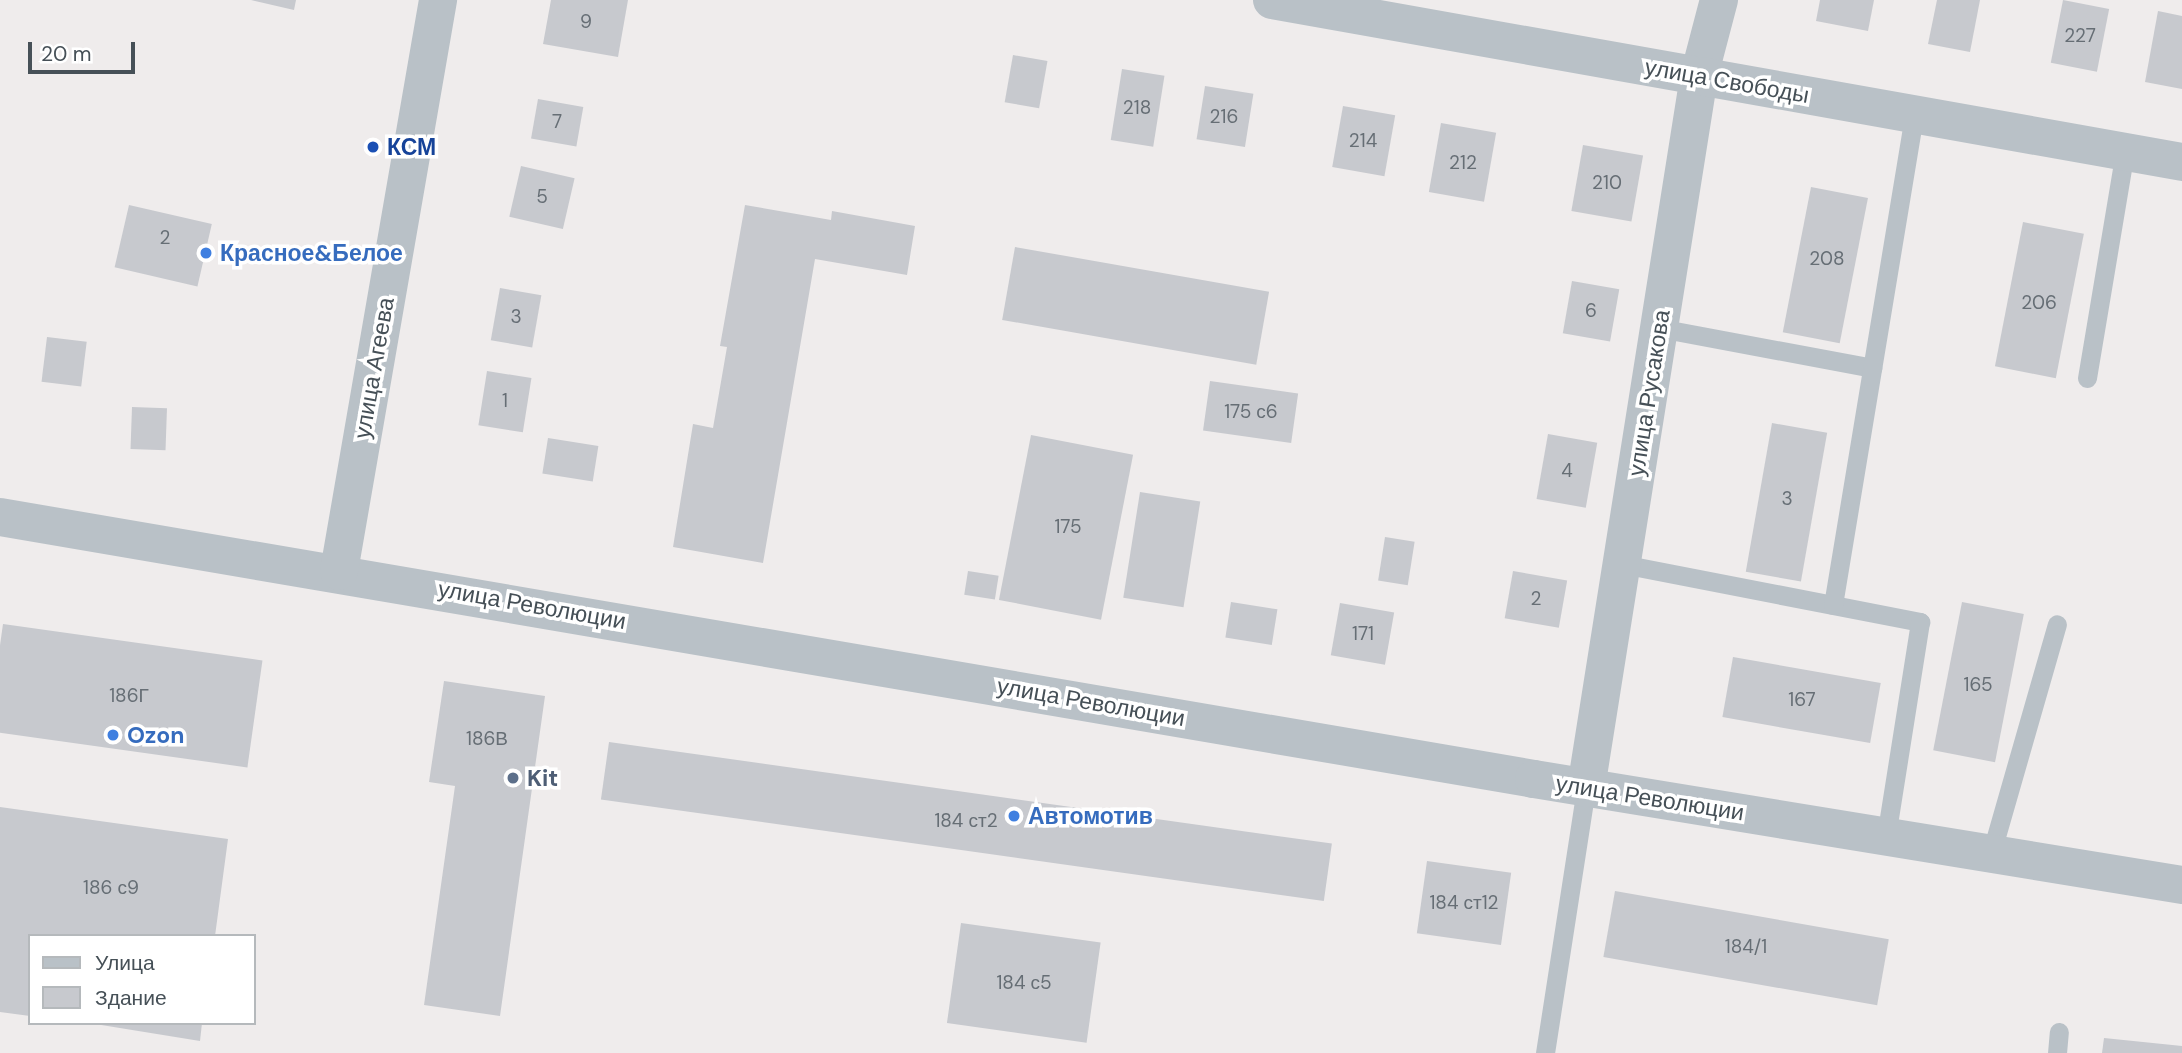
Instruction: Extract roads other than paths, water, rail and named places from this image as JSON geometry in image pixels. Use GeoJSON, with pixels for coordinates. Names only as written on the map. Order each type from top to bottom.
{"type":"FeatureCollection","features":[{"type":"Feature","properties":{"kind":"street","name":"улица Агеева"},"geometry":{"type":"LineString","coordinates":[[339,571],[438,0]]}},
{"type":"Feature","properties":{"kind":"street","name":"улица Свободы"},"geometry":{"type":"LineString","coordinates":[[1272,0],[2182,162]]}},
{"type":"Feature","properties":{"kind":"street","name":"улица Русакова"},"geometry":{"type":"LineString","coordinates":[[1586,788],[1699,76],[1719,0]]}},
{"type":"Feature","properties":{"kind":"street","name":"улица Революции"},"geometry":{"type":"LineString","coordinates":[[0,517],[339,571],[1586,788],[2182,885]]}},
{"type":"Feature","properties":{"kind":"lane"},"geometry":{"type":"LineString","coordinates":[[1833,605],[1914,115]]}},
{"type":"Feature","properties":{"kind":"lane"},"geometry":{"type":"LineString","coordinates":[[2087,378],[2125,152]]}},
{"type":"Feature","properties":{"kind":"lane"},"geometry":{"type":"LineString","coordinates":[[1659,328],[1872,368]]}},
{"type":"Feature","properties":{"kind":"lane"},"geometry":{"type":"LineString","coordinates":[[1622,564],[1920,622],[1886,837]]}},
{"type":"Feature","properties":{"kind":"lane"},"geometry":{"type":"LineString","coordinates":[[1991,854],[2057,624]]}},
{"type":"Feature","properties":{"kind":"lane"},"geometry":{"type":"LineString","coordinates":[[1545,1053],[1586,788]]}},
{"type":"Feature","properties":{"kind":"lane"},"geometry":{"type":"LineString","coordinates":[[2057,1053],[2059,1032]]}},
{"type":"Feature","properties":{"kind":"place","name":"КСМ"},"geometry":{"type":"Point","coordinates":[373,147]}},
{"type":"Feature","properties":{"kind":"place","name":"Красное&Белое"},"geometry":{"type":"Point","coordinates":[206,253]}},
{"type":"Feature","properties":{"kind":"place","name":"Ozon"},"geometry":{"type":"Point","coordinates":[113,735]}},
{"type":"Feature","properties":{"kind":"place","name":"Kit"},"geometry":{"type":"Point","coordinates":[513,778]}},
{"type":"Feature","properties":{"kind":"place","name":"Автомотив"},"geometry":{"type":"Point","coordinates":[1014,816]}}]}
